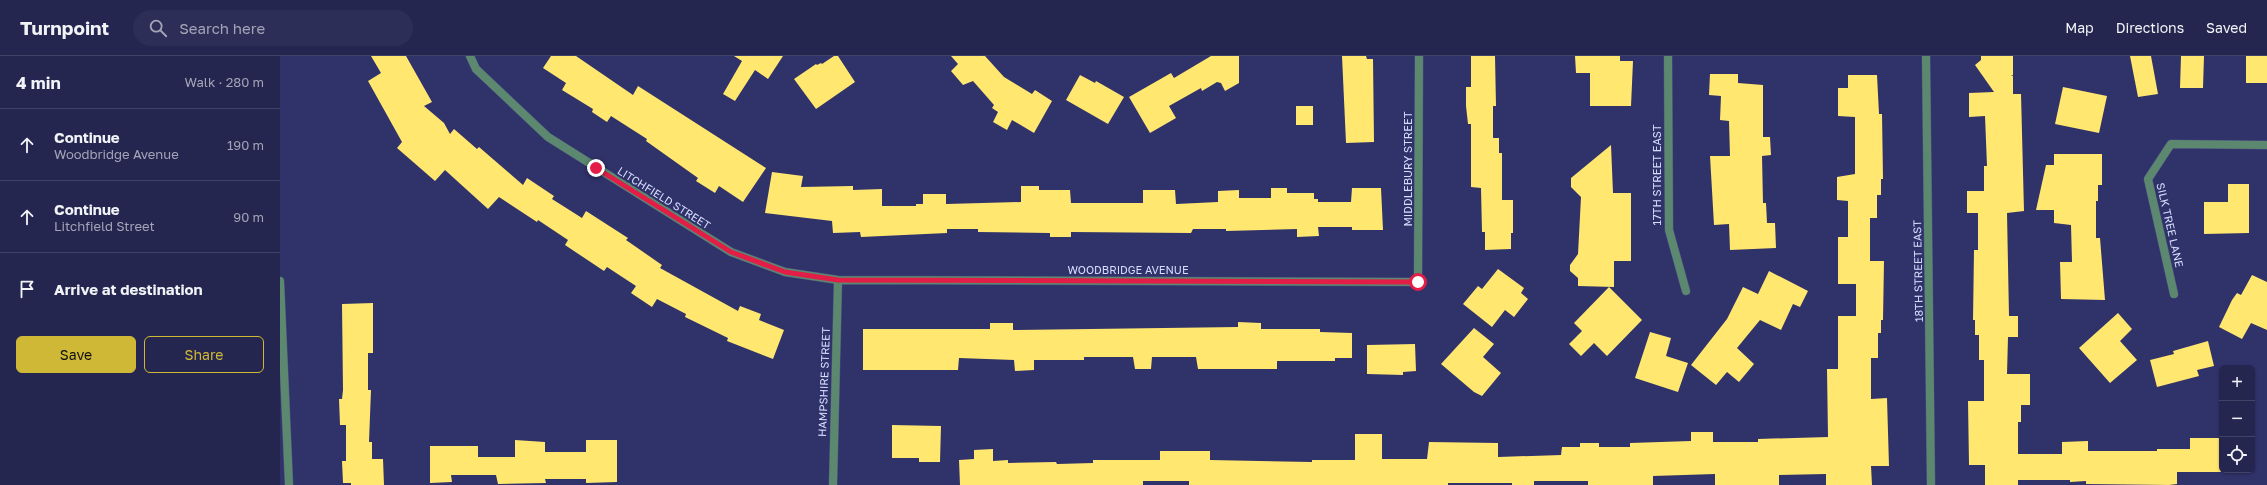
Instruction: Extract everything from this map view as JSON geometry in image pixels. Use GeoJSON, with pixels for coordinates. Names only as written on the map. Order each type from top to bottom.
{"type":"FeatureCollection","features":[{"type":"Feature","properties":{"kind":"street","name":"LITCHFIELD STREET"},"geometry":{"type":"LineString","coordinates":[[470,56],[476,69],[548,137],[731,252],[785,272],[838,280]]}},
{"type":"Feature","properties":{"kind":"street","name":"MIDDLEBURY STREET"},"geometry":{"type":"LineString","coordinates":[[1418,282],[1419,56]]}},
{"type":"Feature","properties":{"kind":"street","name":"17TH STREET EAST"},"geometry":{"type":"LineString","coordinates":[[1668,56],[1669,230],[1686,291]]}},
{"type":"Feature","properties":{"kind":"street","name":"18TH STREET EAST"},"geometry":{"type":"LineString","coordinates":[[1926,56],[1931,485]]}},
{"type":"Feature","properties":{"kind":"street","name":"SILK TREE LANE"},"geometry":{"type":"LineString","coordinates":[[2174,294],[2148,179],[2171,144],[2267,145]]}},
{"type":"Feature","properties":{"kind":"street","name":"WOODBRIDGE AVENUE"},"geometry":{"type":"LineString","coordinates":[[838,280],[1418,282]]}},
{"type":"Feature","properties":{"kind":"street","name":"HAMPSHIRE STREET"},"geometry":{"type":"LineString","coordinates":[[832,485],[838,280]]}},
{"type":"Feature","properties":{"kind":"street"},"geometry":{"type":"LineString","coordinates":[[280,281],[289,485]]}},
{"type":"Feature","properties":{"kind":"building"},"geometry":{"type":"Polygon","coordinates":[[[371,56],[406,56],[432,102],[424,106],[444,123],[450,134],[454,129],[477,149],[479,147],[523,185],[527,178],[554,196],[552,199],[582,218],[586,211],[628,238],[626,240],[662,265],[660,268],[738,311],[740,306],[761,314],[759,320],[784,330],[773,359],[727,341],[728,338],[685,317],[686,314],[657,299],[652,307],[631,293],[636,286],[607,267],[604,271],[565,245],[568,240],[499,197],[488,209],[445,170],[435,181],[397,148],[402,142],[368,81],[381,73],[371,56]]]}},
{"type":"Feature","properties":{"kind":"building"},"geometry":{"type":"Polygon","coordinates":[[[551,56],[576,56],[633,95],[638,86],[766,168],[743,202],[719,186],[715,193],[696,181],[698,178],[646,141],[647,139],[611,116],[607,122],[592,112],[593,109],[562,90],[566,83],[543,68],[551,56]]]}},
{"type":"Feature","properties":{"kind":"building"},"geometry":{"type":"Polygon","coordinates":[[[734,56],[783,56],[768,79],[755,70],[735,101],[723,94],[742,61],[734,56]]]}},
{"type":"Feature","properties":{"kind":"building"},"geometry":{"type":"Polygon","coordinates":[[[834,56],[838,56],[855,82],[816,109],[794,79],[816,64],[822,64],[834,56]]]}},
{"type":"Feature","properties":{"kind":"building"},"geometry":{"type":"Polygon","coordinates":[[[951,56],[985,56],[1004,77],[1032,94],[1035,90],[1052,101],[1034,133],[1012,120],[1007,130],[993,122],[998,112],[992,108],[994,105],[973,81],[963,85],[951,71],[958,64],[951,56]]]}},
{"type":"Feature","properties":{"kind":"building"},"geometry":{"type":"Polygon","coordinates":[[[1211,56],[1239,56],[1239,83],[1225,91],[1221,83],[1217,82],[1202,91],[1201,88],[1169,106],[1176,118],[1150,133],[1129,97],[1171,73],[1174,78],[1211,56]]]}},
{"type":"Feature","properties":{"kind":"building"},"geometry":{"type":"Polygon","coordinates":[[[1342,56],[1366,56],[1367,59],[1373,59],[1374,142],[1346,143],[1342,56]]]}},
{"type":"Feature","properties":{"kind":"building"},"geometry":{"type":"Polygon","coordinates":[[[1471,56],[1495,56],[1496,106],[1493,106],[1493,138],[1499,138],[1499,153],[1502,153],[1502,200],[1513,200],[1513,233],[1511,233],[1511,249],[1485,250],[1485,232],[1482,232],[1481,188],[1471,187],[1471,124],[1468,124],[1466,87],[1471,87],[1471,56]]]}},
{"type":"Feature","properties":{"kind":"building"},"geometry":{"type":"Polygon","coordinates":[[[1575,56],[1620,56],[1620,61],[1633,61],[1631,106],[1590,106],[1590,73],[1576,73],[1575,56]]]}},
{"type":"Feature","properties":{"kind":"building"},"geometry":{"type":"Polygon","coordinates":[[[1981,56],[2013,56],[2013,75],[2011,76],[2013,76],[2013,94],[2021,94],[2024,211],[2007,213],[2009,316],[2018,316],[2018,337],[2008,337],[2007,374],[2030,374],[2030,405],[2021,405],[2021,422],[2018,422],[2018,454],[2062,454],[2062,442],[2088,441],[2088,451],[2157,451],[2157,449],[2190,449],[2190,438],[2219,438],[2219,472],[2177,472],[2177,484],[2169,485],[2086,484],[2086,481],[2070,482],[2070,480],[2018,480],[2018,485],[1985,485],[1985,465],[1969,465],[1968,401],[1984,401],[1984,360],[1979,360],[1979,335],[1975,335],[1975,320],[1973,320],[1974,250],[1978,250],[1978,213],[1967,213],[1967,191],[1984,191],[1984,166],[1987,166],[1985,116],[1969,117],[1969,93],[1994,92],[1975,65],[1981,60],[1981,56]]]}},
{"type":"Feature","properties":{"kind":"building"},"geometry":{"type":"Polygon","coordinates":[[[2130,56],[2151,56],[2158,94],[2138,97],[2130,56]]]}},
{"type":"Feature","properties":{"kind":"building"},"geometry":{"type":"Polygon","coordinates":[[[2181,56],[2204,56],[2203,88],[2180,88],[2181,56]]]}},
{"type":"Feature","properties":{"kind":"building"},"geometry":{"type":"Polygon","coordinates":[[[2246,56],[2267,56],[2267,83],[2246,83],[2246,56]]]}},
{"type":"Feature","properties":{"kind":"building"},"geometry":{"type":"Polygon","coordinates":[[[1710,74],[1738,74],[1738,83],[1763,85],[1763,137],[1770,137],[1771,155],[1762,156],[1763,203],[1766,203],[1767,223],[1775,223],[1776,248],[1730,250],[1729,224],[1714,225],[1710,156],[1730,156],[1729,121],[1720,120],[1721,96],[1709,95],[1710,74]]]}},
{"type":"Feature","properties":{"kind":"building"},"geometry":{"type":"Polygon","coordinates":[[[1080,75],[1095,83],[1096,81],[1124,97],[1108,124],[1066,100],[1080,75]]]}},
{"type":"Feature","properties":{"kind":"building"},"geometry":{"type":"Polygon","coordinates":[[[1848,75],[1877,75],[1879,114],[1882,114],[1883,179],[1881,179],[1881,195],[1877,195],[1877,218],[1870,218],[1870,261],[1884,261],[1883,320],[1881,320],[1881,333],[1878,333],[1878,358],[1871,358],[1871,399],[1887,398],[1889,466],[1871,466],[1872,485],[1826,485],[1826,474],[1779,475],[1779,485],[1715,485],[1715,474],[1653,476],[1653,485],[1588,485],[1588,481],[1534,481],[1534,485],[1512,485],[1512,483],[1448,483],[1448,485],[1189,485],[1189,481],[1143,481],[1143,485],[960,485],[959,460],[974,459],[974,450],[993,449],[993,461],[1008,460],[1008,463],[1056,462],[1057,464],[1093,463],[1093,460],[1160,460],[1160,451],[1210,451],[1210,460],[1312,462],[1312,460],[1355,460],[1355,434],[1382,434],[1382,459],[1427,459],[1429,442],[1498,443],[1498,457],[1561,455],[1562,447],[1580,447],[1580,443],[1599,443],[1599,447],[1630,447],[1630,443],[1691,441],[1691,432],[1713,432],[1713,442],[1758,442],[1758,439],[1828,437],[1827,369],[1838,369],[1838,316],[1856,316],[1856,284],[1838,284],[1838,237],[1848,237],[1848,201],[1837,200],[1837,177],[1855,174],[1855,117],[1838,116],[1838,88],[1848,88],[1848,75]]]}},
{"type":"Feature","properties":{"kind":"building"},"geometry":{"type":"Polygon","coordinates":[[[2063,87],[2107,96],[2099,133],[2055,124],[2063,87]]]}},
{"type":"Feature","properties":{"kind":"building"},"geometry":{"type":"Polygon","coordinates":[[[1296,106],[1313,106],[1313,125],[1296,125],[1296,106]]]}},
{"type":"Feature","properties":{"kind":"building"},"geometry":{"type":"Polygon","coordinates":[[[1611,145],[1613,193],[1631,193],[1631,261],[1614,261],[1614,287],[1578,286],[1578,278],[1570,271],[1570,265],[1578,254],[1581,197],[1571,187],[1571,178],[1611,145]]]}},
{"type":"Feature","properties":{"kind":"building"},"geometry":{"type":"Polygon","coordinates":[[[2054,154],[2102,154],[2102,185],[2098,185],[2098,201],[2096,201],[2096,238],[2100,238],[2105,300],[2061,299],[2060,262],[2072,262],[2071,225],[2054,223],[2054,210],[2036,210],[2046,165],[2054,165],[2054,154]]]}},
{"type":"Feature","properties":{"kind":"building"},"geometry":{"type":"Polygon","coordinates":[[[772,172],[803,176],[801,187],[853,186],[853,190],[882,189],[882,206],[916,206],[916,204],[923,204],[923,194],[946,194],[946,204],[1021,202],[1021,186],[1039,186],[1039,190],[1070,190],[1071,203],[1143,203],[1143,190],[1175,190],[1176,204],[1218,202],[1218,191],[1239,190],[1239,198],[1271,198],[1271,188],[1287,188],[1287,193],[1314,193],[1314,199],[1318,199],[1318,202],[1351,202],[1352,188],[1381,188],[1383,230],[1352,230],[1352,227],[1318,227],[1319,236],[1297,237],[1297,229],[1226,231],[1226,229],[1193,229],[1191,233],[1071,232],[1071,237],[1050,237],[1050,233],[978,232],[978,229],[947,229],[947,233],[861,237],[860,232],[833,233],[832,221],[765,213],[772,172]]]}},
{"type":"Feature","properties":{"kind":"building"},"geometry":{"type":"Polygon","coordinates":[[[2228,184],[2249,184],[2249,233],[2204,234],[2204,202],[2228,202],[2228,184]]]}},
{"type":"Feature","properties":{"kind":"building"},"geometry":{"type":"Polygon","coordinates":[[[1498,269],[1524,288],[1521,293],[1528,299],[1514,317],[1505,310],[1492,327],[1463,304],[1478,286],[1482,289],[1498,269]]]}},
{"type":"Feature","properties":{"kind":"building"},"geometry":{"type":"Polygon","coordinates":[[[1769,271],[1808,291],[1800,307],[1793,304],[1781,330],[1760,320],[1737,348],[1754,364],[1739,382],[1727,372],[1716,385],[1691,365],[1727,319],[1743,287],[1758,294],[1769,271]]]}},
{"type":"Feature","properties":{"kind":"building"},"geometry":{"type":"Polygon","coordinates":[[[2252,275],[2267,282],[2267,330],[2251,323],[2242,339],[2219,327],[2232,300],[2237,293],[2241,295],[2252,275]]]}},
{"type":"Feature","properties":{"kind":"building"},"geometry":{"type":"Polygon","coordinates":[[[1609,287],[1642,320],[1607,356],[1594,343],[1581,356],[1569,344],[1582,331],[1574,323],[1609,287]]]}},
{"type":"Feature","properties":{"kind":"building"},"geometry":{"type":"Polygon","coordinates":[[[373,303],[373,353],[368,353],[368,390],[371,390],[369,442],[372,442],[372,459],[383,459],[384,485],[351,485],[351,483],[343,483],[342,461],[346,461],[346,425],[340,425],[339,399],[342,399],[343,390],[342,304],[373,303]]]}},
{"type":"Feature","properties":{"kind":"building"},"geometry":{"type":"Polygon","coordinates":[[[2118,313],[2132,329],[2120,341],[2137,360],[2110,383],[2079,348],[2118,313]]]}},
{"type":"Feature","properties":{"kind":"building"},"geometry":{"type":"Polygon","coordinates":[[[1238,322],[1261,323],[1261,329],[1320,329],[1320,332],[1352,333],[1352,358],[1335,358],[1335,361],[1277,361],[1277,369],[1198,369],[1196,357],[1152,357],[1151,369],[1135,369],[1133,357],[1084,357],[1084,360],[1034,360],[1034,370],[1015,371],[1014,360],[959,358],[958,370],[863,370],[863,329],[990,329],[990,323],[1013,323],[1013,330],[1238,327],[1238,322]]]}},
{"type":"Feature","properties":{"kind":"building"},"geometry":{"type":"Polygon","coordinates":[[[1474,328],[1494,344],[1483,357],[1501,373],[1482,396],[1474,392],[1441,364],[1474,328]]]}},
{"type":"Feature","properties":{"kind":"building"},"geometry":{"type":"Polygon","coordinates":[[[1650,332],[1671,338],[1666,356],[1688,363],[1678,392],[1635,378],[1650,332]]]}},
{"type":"Feature","properties":{"kind":"building"},"geometry":{"type":"Polygon","coordinates":[[[2208,341],[2214,366],[2197,370],[2199,376],[2157,387],[2150,360],[2174,354],[2173,351],[2208,341]]]}},
{"type":"Feature","properties":{"kind":"building"},"geometry":{"type":"Polygon","coordinates":[[[1415,344],[1416,371],[1403,372],[1403,375],[1367,374],[1367,345],[1415,344]]]}},
{"type":"Feature","properties":{"kind":"building"},"geometry":{"type":"Polygon","coordinates":[[[892,425],[941,426],[940,462],[919,462],[919,458],[892,458],[892,425]]]}},
{"type":"Feature","properties":{"kind":"building"},"geometry":{"type":"Polygon","coordinates":[[[515,440],[545,442],[545,452],[586,452],[586,440],[617,440],[617,482],[586,483],[586,479],[545,479],[546,483],[498,484],[496,475],[451,475],[452,482],[430,483],[430,446],[478,446],[478,457],[515,457],[515,440]]]}},
{"type":"Feature","properties":{"kind":"route"},"geometry":{"type":"LineString","coordinates":[[596,168],[731,252],[785,272],[838,280],[1418,282]]}}]}
